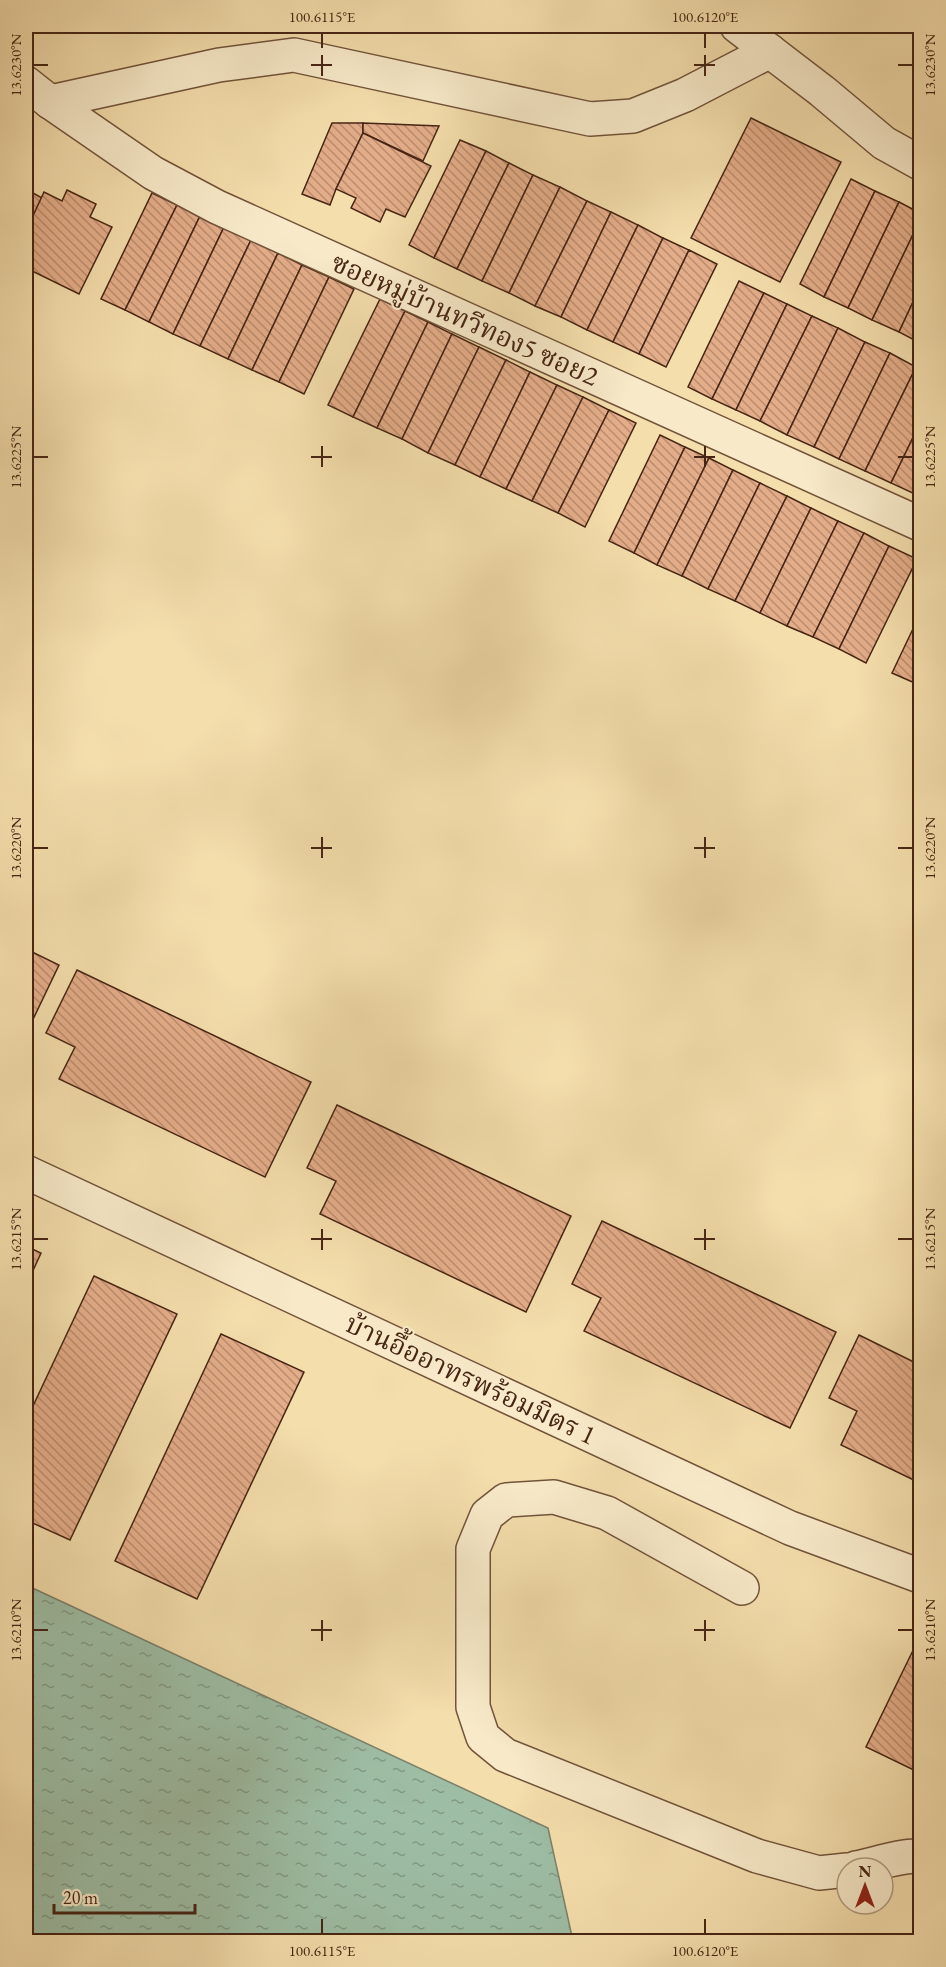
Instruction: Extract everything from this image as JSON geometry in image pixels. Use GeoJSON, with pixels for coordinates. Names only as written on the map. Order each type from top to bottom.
{"type":"FeatureCollection","features":[{"type":"Feature","properties":{"kind":"street"},"geometry":{"type":"LineString","coordinates":[[737,26],[884,143],[921,164]]}},
{"type":"Feature","properties":{"kind":"street"},"geometry":{"type":"LineString","coordinates":[[38,93],[294,55],[590,119],[601,119],[633,116],[686,95],[770,51]]}},
{"type":"Feature","properties":{"kind":"street","name":"ซอยหมู่บ้านทวีทอง5 ซอย2"},"geometry":{"type":"LineString","coordinates":[[38,93],[153,173],[217,207],[921,524]]}},
{"type":"Feature","properties":{"kind":"street","name":"บ้านอื้ออาทรพร้อมมิตร 1"},"geometry":{"type":"LineString","coordinates":[[26,1172],[790,1528],[921,1576]]}},
{"type":"Feature","properties":{"kind":"street"},"geometry":{"type":"LineString","coordinates":[[742,1588],[608,1513],[554,1497],[506,1500],[487,1515],[473,1549],[473,1707],[483,1737],[505,1755],[758,1856],[819,1873],[835,1871]]}},
{"type":"Feature","properties":{"kind":"street"},"geometry":{"type":"LineString","coordinates":[[895,1860],[908,1856],[921,1856]]}},
{"type":"Feature","properties":{"kind":"water"},"geometry":{"type":"Polygon","coordinates":[[[26,1585],[548,1828],[573,1941],[26,1941],[26,1585]]]}},
{"type":"Feature","properties":{"kind":"building"},"geometry":{"type":"Polygon","coordinates":[[[751,118],[841,162],[780,282],[691,238],[751,118]]]}},
{"type":"Feature","properties":{"kind":"building"},"geometry":{"type":"Polygon","coordinates":[[[332,123],[363,123],[363,133],[330,205],[302,194],[332,123]]]}},
{"type":"Feature","properties":{"kind":"building"},"geometry":{"type":"Polygon","coordinates":[[[363,123],[439,126],[423,161],[363,133],[363,123]]]}},
{"type":"Feature","properties":{"kind":"building"},"geometry":{"type":"Polygon","coordinates":[[[363,133],[431,166],[405,217],[386,209],[380,222],[351,208],[356,198],[336,189],[363,133]]]}},
{"type":"Feature","properties":{"kind":"building"},"geometry":{"type":"Polygon","coordinates":[[[460,140],[486,151],[434,258],[409,245],[460,140]]]}},
{"type":"Feature","properties":{"kind":"building"},"geometry":{"type":"Polygon","coordinates":[[[486,151],[509,163],[457,269],[434,258],[486,151]]]}},
{"type":"Feature","properties":{"kind":"building"},"geometry":{"type":"Polygon","coordinates":[[[509,163],[533,175],[482,281],[457,269],[509,163]]]}},
{"type":"Feature","properties":{"kind":"building"},"geometry":{"type":"Polygon","coordinates":[[[533,175],[560,187],[509,293],[482,281],[533,175]]]}},
{"type":"Feature","properties":{"kind":"building"},"geometry":{"type":"Polygon","coordinates":[[[851,179],[875,191],[824,297],[800,284],[851,179]]]}},
{"type":"Feature","properties":{"kind":"building"},"geometry":{"type":"Polygon","coordinates":[[[560,187],[587,201],[535,306],[509,293],[560,187]]]}},
{"type":"Feature","properties":{"kind":"building"},"geometry":{"type":"Polygon","coordinates":[[[26,189],[42,198],[26,231],[26,189]]]}},
{"type":"Feature","properties":{"kind":"building"},"geometry":{"type":"Polygon","coordinates":[[[67,190],[96,204],[90,217],[112,227],[79,294],[26,268],[26,231],[44,192],[62,201],[67,190]]]}},
{"type":"Feature","properties":{"kind":"building"},"geometry":{"type":"Polygon","coordinates":[[[875,191],[899,202],[848,308],[824,297],[875,191]]]}},
{"type":"Feature","properties":{"kind":"building"},"geometry":{"type":"Polygon","coordinates":[[[152,193],[177,205],[125,310],[101,299],[152,193]]]}},
{"type":"Feature","properties":{"kind":"building"},"geometry":{"type":"Polygon","coordinates":[[[587,201],[611,212],[561,317],[535,306],[587,201]]]}},
{"type":"Feature","properties":{"kind":"building"},"geometry":{"type":"Polygon","coordinates":[[[899,202],[920,213],[920,220],[872,320],[848,308],[899,202]]]}},
{"type":"Feature","properties":{"kind":"building"},"geometry":{"type":"Polygon","coordinates":[[[177,205],[200,216],[149,322],[125,310],[177,205]]]}},
{"type":"Feature","properties":{"kind":"building"},"geometry":{"type":"Polygon","coordinates":[[[611,212],[638,225],[587,330],[561,317],[611,212]]]}},
{"type":"Feature","properties":{"kind":"building"},"geometry":{"type":"Polygon","coordinates":[[[200,216],[224,227],[173,334],[149,322],[200,216]]]}},
{"type":"Feature","properties":{"kind":"building"},"geometry":{"type":"Polygon","coordinates":[[[920,220],[920,287],[899,332],[872,320],[920,220]]]}},
{"type":"Feature","properties":{"kind":"building"},"geometry":{"type":"Polygon","coordinates":[[[638,225],[663,238],[613,342],[587,330],[638,225]]]}},
{"type":"Feature","properties":{"kind":"building"},"geometry":{"type":"Polygon","coordinates":[[[224,227],[251,240],[200,346],[173,334],[224,227]]]}},
{"type":"Feature","properties":{"kind":"building"},"geometry":{"type":"Polygon","coordinates":[[[663,238],[689,250],[639,354],[613,342],[663,238]]]}},
{"type":"Feature","properties":{"kind":"building"},"geometry":{"type":"Polygon","coordinates":[[[251,240],[278,253],[228,359],[200,346],[251,240]]]}},
{"type":"Feature","properties":{"kind":"building"},"geometry":{"type":"Polygon","coordinates":[[[689,250],[717,264],[666,367],[639,354],[689,250]]]}},
{"type":"Feature","properties":{"kind":"building"},"geometry":{"type":"Polygon","coordinates":[[[278,253],[302,265],[252,370],[228,359],[278,253]]]}},
{"type":"Feature","properties":{"kind":"building"},"geometry":{"type":"Polygon","coordinates":[[[302,265],[329,277],[279,382],[252,370],[302,265]]]}},
{"type":"Feature","properties":{"kind":"building"},"geometry":{"type":"Polygon","coordinates":[[[329,277],[354,289],[304,394],[279,382],[329,277]]]}},
{"type":"Feature","properties":{"kind":"building"},"geometry":{"type":"Polygon","coordinates":[[[739,281],[764,293],[712,399],[688,387],[739,281]]]}},
{"type":"Feature","properties":{"kind":"building"},"geometry":{"type":"Polygon","coordinates":[[[920,287],[920,343],[899,332],[920,287]]]}},
{"type":"Feature","properties":{"kind":"building"},"geometry":{"type":"Polygon","coordinates":[[[764,293],[787,304],[736,410],[712,399],[764,293]]]}},
{"type":"Feature","properties":{"kind":"building"},"geometry":{"type":"Polygon","coordinates":[[[380,299],[405,311],[353,417],[328,405],[380,299]]]}},
{"type":"Feature","properties":{"kind":"building"},"geometry":{"type":"Polygon","coordinates":[[[787,304],[812,316],[760,421],[736,410],[787,304]]]}},
{"type":"Feature","properties":{"kind":"building"},"geometry":{"type":"Polygon","coordinates":[[[405,311],[428,322],[377,428],[353,417],[405,311]]]}},
{"type":"Feature","properties":{"kind":"building"},"geometry":{"type":"Polygon","coordinates":[[[812,316],[838,328],[787,435],[760,421],[812,316]]]}},
{"type":"Feature","properties":{"kind":"building"},"geometry":{"type":"Polygon","coordinates":[[[428,322],[452,334],[402,439],[377,428],[428,322]]]}},
{"type":"Feature","properties":{"kind":"building"},"geometry":{"type":"Polygon","coordinates":[[[838,328],[865,342],[814,447],[787,435],[838,328]]]}},
{"type":"Feature","properties":{"kind":"building"},"geometry":{"type":"Polygon","coordinates":[[[452,334],[479,347],[428,453],[402,439],[452,334]]]}},
{"type":"Feature","properties":{"kind":"building"},"geometry":{"type":"Polygon","coordinates":[[[865,342],[890,353],[839,459],[814,447],[865,342]]]}},
{"type":"Feature","properties":{"kind":"building"},"geometry":{"type":"Polygon","coordinates":[[[479,347],[506,360],[455,465],[428,453],[479,347]]]}},
{"type":"Feature","properties":{"kind":"building"},"geometry":{"type":"Polygon","coordinates":[[[890,353],[916,367],[865,471],[839,459],[890,353]]]}},
{"type":"Feature","properties":{"kind":"building"},"geometry":{"type":"Polygon","coordinates":[[[506,360],[530,372],[480,477],[455,465],[506,360]]]}},
{"type":"Feature","properties":{"kind":"building"},"geometry":{"type":"Polygon","coordinates":[[[916,367],[920,369],[920,423],[891,483],[865,471],[916,367]]]}},
{"type":"Feature","properties":{"kind":"building"},"geometry":{"type":"Polygon","coordinates":[[[530,372],[557,385],[506,489],[480,477],[530,372]]]}},
{"type":"Feature","properties":{"kind":"building"},"geometry":{"type":"Polygon","coordinates":[[[557,385],[583,397],[532,501],[506,489],[557,385]]]}},
{"type":"Feature","properties":{"kind":"building"},"geometry":{"type":"Polygon","coordinates":[[[583,397],[609,410],[558,513],[532,501],[583,397]]]}},
{"type":"Feature","properties":{"kind":"building"},"geometry":{"type":"Polygon","coordinates":[[[609,410],[636,423],[585,527],[558,513],[609,410]]]}},
{"type":"Feature","properties":{"kind":"building"},"geometry":{"type":"Polygon","coordinates":[[[920,423],[920,487],[917,495],[891,483],[920,423]]]}},
{"type":"Feature","properties":{"kind":"building"},"geometry":{"type":"Polygon","coordinates":[[[660,435],[685,447],[634,553],[609,541],[660,435]]]}},
{"type":"Feature","properties":{"kind":"building"},"geometry":{"type":"Polygon","coordinates":[[[685,447],[709,458],[657,565],[634,553],[685,447]]]}},
{"type":"Feature","properties":{"kind":"building"},"geometry":{"type":"Polygon","coordinates":[[[709,458],[733,470],[682,576],[657,565],[709,458]]]}},
{"type":"Feature","properties":{"kind":"building"},"geometry":{"type":"Polygon","coordinates":[[[733,470],[760,483],[708,589],[682,576],[733,470]]]}},
{"type":"Feature","properties":{"kind":"building"},"geometry":{"type":"Polygon","coordinates":[[[760,483],[787,496],[735,601],[708,589],[760,483]]]}},
{"type":"Feature","properties":{"kind":"building"},"geometry":{"type":"Polygon","coordinates":[[[787,496],[811,508],[760,613],[735,601],[787,496]]]}},
{"type":"Feature","properties":{"kind":"building"},"geometry":{"type":"Polygon","coordinates":[[[811,508],[838,521],[787,626],[760,613],[811,508]]]}},
{"type":"Feature","properties":{"kind":"building"},"geometry":{"type":"Polygon","coordinates":[[[838,521],[864,533],[813,637],[787,626],[838,521]]]}},
{"type":"Feature","properties":{"kind":"building"},"geometry":{"type":"Polygon","coordinates":[[[864,533],[889,546],[839,649],[813,637],[864,533]]]}},
{"type":"Feature","properties":{"kind":"building"},"geometry":{"type":"Polygon","coordinates":[[[889,546],[917,559],[866,663],[839,649],[889,546]]]}},
{"type":"Feature","properties":{"kind":"building"},"geometry":{"type":"Polygon","coordinates":[[[920,614],[920,678],[917,684],[892,673],[920,614]]]}},
{"type":"Feature","properties":{"kind":"building"},"geometry":{"type":"Polygon","coordinates":[[[26,949],[59,965],[26,1034],[26,949]]]}},
{"type":"Feature","properties":{"kind":"building"},"geometry":{"type":"Polygon","coordinates":[[[77,970],[311,1082],[265,1177],[59,1079],[75,1047],[46,1033],[77,970]]]}},
{"type":"Feature","properties":{"kind":"building"},"geometry":{"type":"Polygon","coordinates":[[[337,1105],[571,1216],[526,1312],[320,1214],[336,1181],[307,1168],[337,1105]]]}},
{"type":"Feature","properties":{"kind":"building"},"geometry":{"type":"Polygon","coordinates":[[[602,1221],[836,1332],[790,1428],[584,1331],[601,1298],[572,1284],[602,1221]]]}},
{"type":"Feature","properties":{"kind":"building"},"geometry":{"type":"Polygon","coordinates":[[[26,1246],[41,1253],[26,1286],[26,1246]]]}},
{"type":"Feature","properties":{"kind":"building"},"geometry":{"type":"Polygon","coordinates":[[[94,1276],[177,1314],[70,1540],[26,1520],[26,1421],[94,1276]]]}},
{"type":"Feature","properties":{"kind":"building"},"geometry":{"type":"Polygon","coordinates":[[[221,1334],[304,1372],[197,1599],[115,1561],[221,1334]]]}},
{"type":"Feature","properties":{"kind":"building"},"geometry":{"type":"Polygon","coordinates":[[[859,1335],[920,1365],[920,1483],[841,1445],[857,1411],[829,1398],[859,1335]]]}},
{"type":"Feature","properties":{"kind":"building"},"geometry":{"type":"Polygon","coordinates":[[[920,1636],[920,1773],[866,1747],[920,1636]]]}}]}
